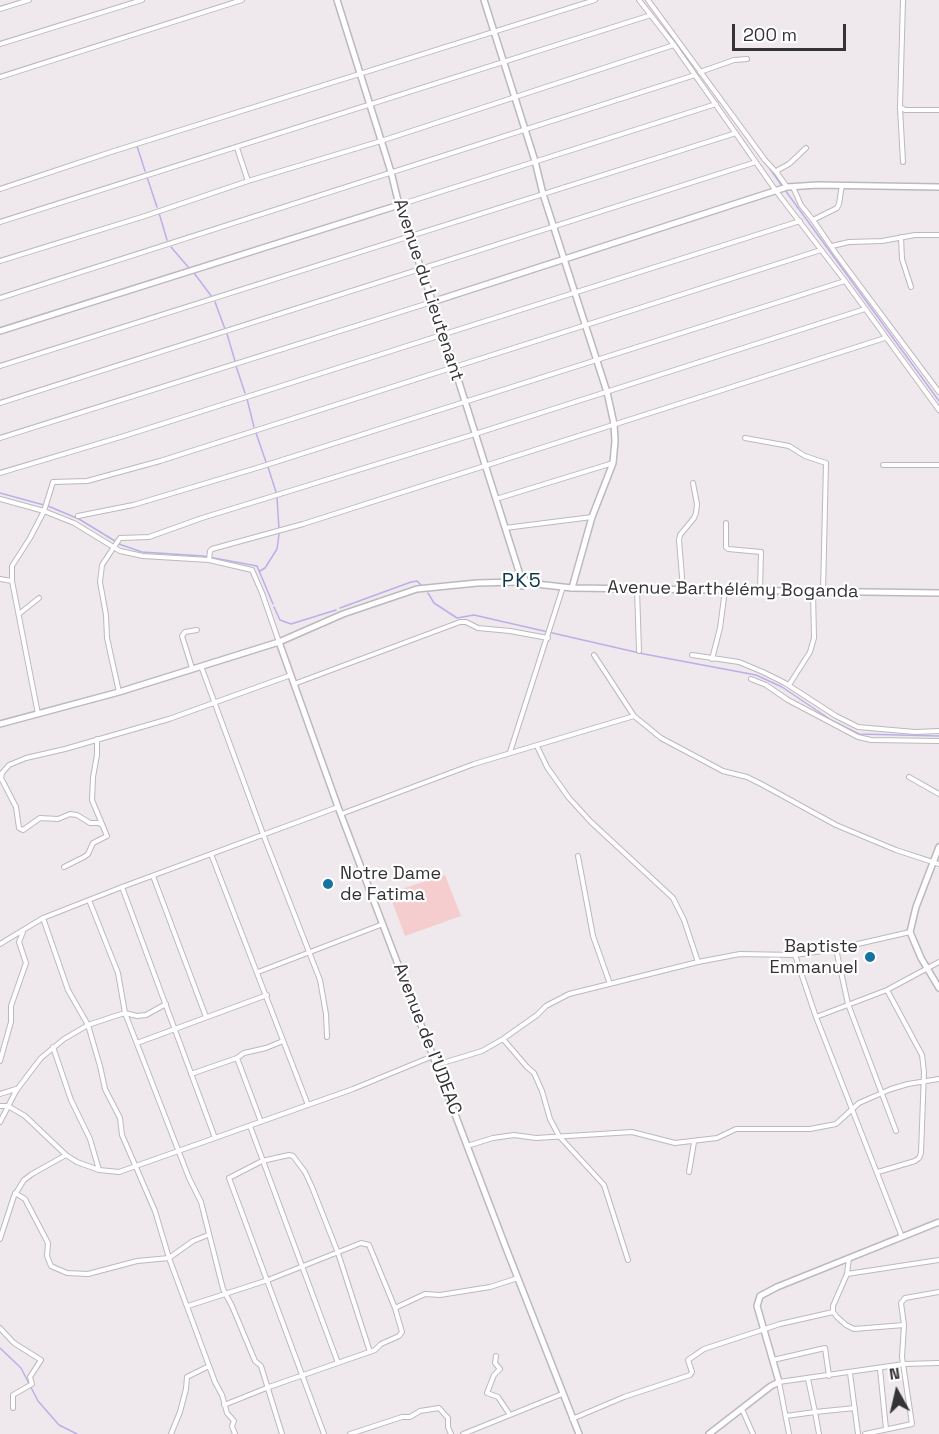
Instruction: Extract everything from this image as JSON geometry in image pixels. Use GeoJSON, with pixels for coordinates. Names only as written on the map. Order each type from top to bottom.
{"type":"FeatureCollection","features":[{"type":"Feature","properties":{"kind":"main road","name":"Avenue du Lieutenant"},"geometry":{"type":"LineString","coordinates":[[337,0],[391,172],[399,205],[444,334],[522,581]]}},
{"type":"Feature","properties":{"kind":"main road"},"geometry":{"type":"LineString","coordinates":[[484,0],[535,161],[543,194],[608,392],[614,424],[615,441],[612,463],[592,517],[572,588]]}},
{"type":"Feature","properties":{"kind":"main road"},"geometry":{"type":"LineString","coordinates":[[432,302],[790,187],[817,184],[939,187]]}},
{"type":"Feature","properties":{"kind":"main road"},"geometry":{"type":"LineString","coordinates":[[0,331],[399,205]]}},
{"type":"Feature","properties":{"kind":"main road","name":"Avenue Barthélémy Boganda"},"geometry":{"type":"LineString","coordinates":[[0,724],[119,692],[279,642],[343,614],[417,589],[522,581],[572,588],[939,593]]}},
{"type":"Feature","properties":{"kind":"main road","name":"Avenue de I'UDEAC"},"geometry":{"type":"LineString","coordinates":[[279,642],[338,807],[579,1434]]}},
{"type":"Feature","properties":{"kind":"main road"},"geometry":{"type":"LineString","coordinates":[[939,847],[936,864],[916,907],[910,932],[921,958],[939,988]]}},
{"type":"Feature","properties":{"kind":"main road"},"geometry":{"type":"LineString","coordinates":[[709,1434],[779,1382],[757,1306],[760,1296],[939,1222]]}},
{"type":"Feature","properties":{"kind":"street"},"geometry":{"type":"LineString","coordinates":[[0,9],[29,0]]}},
{"type":"Feature","properties":{"kind":"street"},"geometry":{"type":"LineString","coordinates":[[0,44],[142,0]]}},
{"type":"Feature","properties":{"kind":"street"},"geometry":{"type":"LineString","coordinates":[[0,77],[242,0]]}},
{"type":"Feature","properties":{"kind":"street"},"geometry":{"type":"LineString","coordinates":[[0,189],[595,0]]}},
{"type":"Feature","properties":{"kind":"street"},"geometry":{"type":"LineString","coordinates":[[639,0],[939,410]]}},
{"type":"Feature","properties":{"kind":"street"},"geometry":{"type":"LineString","coordinates":[[648,0],[765,160],[790,187],[837,255],[939,392]]}},
{"type":"Feature","properties":{"kind":"street"},"geometry":{"type":"LineString","coordinates":[[903,0],[900,107],[903,162]]}},
{"type":"Feature","properties":{"kind":"street"},"geometry":{"type":"LineString","coordinates":[[0,222],[651,15]]}},
{"type":"Feature","properties":{"kind":"street"},"geometry":{"type":"LineString","coordinates":[[0,261],[248,181],[381,141],[674,45]]}},
{"type":"Feature","properties":{"kind":"street"},"geometry":{"type":"LineString","coordinates":[[700,72],[734,60],[747,59]]}},
{"type":"Feature","properties":{"kind":"street"},"geometry":{"type":"LineString","coordinates":[[0,298],[695,75]]}},
{"type":"Feature","properties":{"kind":"street"},"geometry":{"type":"LineString","coordinates":[[399,205],[716,104]]}},
{"type":"Feature","properties":{"kind":"street"},"geometry":{"type":"LineString","coordinates":[[900,107],[905,110],[939,110]]}},
{"type":"Feature","properties":{"kind":"street"},"geometry":{"type":"LineString","coordinates":[[0,366],[736,133]]}},
{"type":"Feature","properties":{"kind":"street"},"geometry":{"type":"LineString","coordinates":[[237,148],[248,181]]}},
{"type":"Feature","properties":{"kind":"street"},"geometry":{"type":"LineString","coordinates":[[777,173],[806,148]]}},
{"type":"Feature","properties":{"kind":"street"},"geometry":{"type":"LineString","coordinates":[[0,403],[756,162]]}},
{"type":"Feature","properties":{"kind":"street"},"geometry":{"type":"LineString","coordinates":[[813,220],[837,208],[842,185]]}},
{"type":"Feature","properties":{"kind":"street"},"geometry":{"type":"LineString","coordinates":[[0,473],[124,436],[800,220]]}},
{"type":"Feature","properties":{"kind":"street"},"geometry":{"type":"LineString","coordinates":[[832,246],[849,242],[939,235]]}},
{"type":"Feature","properties":{"kind":"street"},"geometry":{"type":"LineString","coordinates":[[901,237],[902,259],[910,287]]}},
{"type":"Feature","properties":{"kind":"street"},"geometry":{"type":"LineString","coordinates":[[39,714],[12,581],[12,566],[44,511],[53,483],[87,481],[160,461],[821,250]]}},
{"type":"Feature","properties":{"kind":"street"},"geometry":{"type":"LineString","coordinates":[[78,516],[133,505],[227,477],[845,281]]}},
{"type":"Feature","properties":{"kind":"street"},"geometry":{"type":"LineString","coordinates":[[0,438],[432,302]]}},
{"type":"Feature","properties":{"kind":"street"},"geometry":{"type":"LineString","coordinates":[[119,692],[107,639],[106,615],[100,582],[102,565],[114,544],[123,537],[149,537],[202,518],[475,434],[865,309]]}},
{"type":"Feature","properties":{"kind":"street"},"geometry":{"type":"LineString","coordinates":[[209,558],[212,549],[303,524],[885,338]]}},
{"type":"Feature","properties":{"kind":"street"},"geometry":{"type":"LineString","coordinates":[[745,438],[789,447],[804,456],[826,463],[823,592]]}},
{"type":"Feature","properties":{"kind":"street"},"geometry":{"type":"LineString","coordinates":[[496,499],[612,463]]}},
{"type":"Feature","properties":{"kind":"street"},"geometry":{"type":"LineString","coordinates":[[883,465],[939,465]]}},
{"type":"Feature","properties":{"kind":"street"},"geometry":{"type":"LineString","coordinates":[[682,589],[678,540],[696,513],[697,504],[693,483]]}},
{"type":"Feature","properties":{"kind":"street"},"geometry":{"type":"LineString","coordinates":[[0,498],[74,523],[143,556],[209,558],[252,570],[279,642]]}},
{"type":"Feature","properties":{"kind":"street"},"geometry":{"type":"LineString","coordinates":[[505,528],[592,517]]}},
{"type":"Feature","properties":{"kind":"street"},"geometry":{"type":"LineString","coordinates":[[726,523],[726,547],[728,549],[761,552],[760,591]]}},
{"type":"Feature","properties":{"kind":"street"},"geometry":{"type":"LineString","coordinates":[[0,579],[12,581]]}},
{"type":"Feature","properties":{"kind":"street"},"geometry":{"type":"LineString","coordinates":[[510,753],[563,587]]}},
{"type":"Feature","properties":{"kind":"street"},"geometry":{"type":"LineString","coordinates":[[637,589],[639,651]]}},
{"type":"Feature","properties":{"kind":"street"},"geometry":{"type":"LineString","coordinates":[[712,659],[720,628],[725,590]]}},
{"type":"Feature","properties":{"kind":"street"},"geometry":{"type":"LineString","coordinates":[[789,686],[814,638],[813,592]]}},
{"type":"Feature","properties":{"kind":"street"},"geometry":{"type":"LineString","coordinates":[[19,614],[39,598]]}},
{"type":"Feature","properties":{"kind":"street"},"geometry":{"type":"LineString","coordinates":[[294,684],[460,622],[466,622],[478,628],[548,637]]}},
{"type":"Feature","properties":{"kind":"street"},"geometry":{"type":"LineString","coordinates":[[192,668],[182,636],[185,632],[196,630]]}},
{"type":"Feature","properties":{"kind":"street"},"geometry":{"type":"LineString","coordinates":[[594,655],[634,716],[661,738],[723,771],[747,777],[836,825],[936,864]]}},
{"type":"Feature","properties":{"kind":"street"},"geometry":{"type":"LineString","coordinates":[[692,655],[739,662],[775,678],[858,727],[915,732],[939,731]]}},
{"type":"Feature","properties":{"kind":"street"},"geometry":{"type":"LineString","coordinates":[[201,666],[320,980],[326,1014],[327,1037]]}},
{"type":"Feature","properties":{"kind":"street"},"geometry":{"type":"LineString","coordinates":[[103,826],[70,814],[58,819],[40,818],[23,830],[19,828],[16,807],[1,778],[2,773],[9,765],[26,758],[169,719],[291,675]]}},
{"type":"Feature","properties":{"kind":"street"},"geometry":{"type":"LineString","coordinates":[[769,688],[775,678]]}},
{"type":"Feature","properties":{"kind":"street"},"geometry":{"type":"LineString","coordinates":[[751,679],[832,725],[858,737],[871,740],[939,741]]}},
{"type":"Feature","properties":{"kind":"street"},"geometry":{"type":"LineString","coordinates":[[341,814],[474,764],[634,716]]}},
{"type":"Feature","properties":{"kind":"street"},"geometry":{"type":"LineString","coordinates":[[64,867],[84,857],[93,843],[107,836],[92,800],[91,789],[97,755],[97,739]]}},
{"type":"Feature","properties":{"kind":"street"},"geometry":{"type":"LineString","coordinates":[[537,746],[547,767],[569,798],[591,822],[673,898],[684,920],[698,962]]}},
{"type":"Feature","properties":{"kind":"street"},"geometry":{"type":"LineString","coordinates":[[909,777],[939,794]]}},
{"type":"Feature","properties":{"kind":"street"},"geometry":{"type":"LineString","coordinates":[[0,944],[43,918],[338,807]]}},
{"type":"Feature","properties":{"kind":"street"},"geometry":{"type":"LineString","coordinates":[[211,854],[308,1105]]}},
{"type":"Feature","properties":{"kind":"street"},"geometry":{"type":"LineString","coordinates":[[578,856],[593,936],[610,984]]}},
{"type":"Feature","properties":{"kind":"street"},"geometry":{"type":"LineString","coordinates":[[153,876],[206,1017]]}},
{"type":"Feature","properties":{"kind":"street"},"geometry":{"type":"LineString","coordinates":[[122,887],[215,1138]]}},
{"type":"Feature","properties":{"kind":"street"},"geometry":{"type":"LineString","coordinates":[[88,900],[118,973],[125,1013],[201,1202],[223,1289],[255,1360],[261,1366],[282,1434]]}},
{"type":"Feature","properties":{"kind":"street"},"geometry":{"type":"LineString","coordinates":[[43,918],[68,990],[88,1026],[105,1089],[120,1118],[122,1135],[155,1212],[169,1258],[227,1413],[234,1421],[232,1426],[235,1434]]}},
{"type":"Feature","properties":{"kind":"street"},"geometry":{"type":"LineString","coordinates":[[258,972],[384,924]]}},
{"type":"Feature","properties":{"kind":"street"},"geometry":{"type":"LineString","coordinates":[[0,1061],[11,1023],[11,1006],[26,963],[18,942],[23,931]]}},
{"type":"Feature","properties":{"kind":"street"},"geometry":{"type":"LineString","coordinates":[[436,1065],[482,1051],[503,1039],[556,999],[569,994],[740,954],[795,955],[836,949],[910,932]]}},
{"type":"Feature","properties":{"kind":"street"},"geometry":{"type":"LineString","coordinates":[[836,949],[848,1004],[896,1131]]}},
{"type":"Feature","properties":{"kind":"street"},"geometry":{"type":"LineString","coordinates":[[795,955],[816,1017],[903,1237]]}},
{"type":"Feature","properties":{"kind":"street"},"geometry":{"type":"LineString","coordinates":[[816,1017],[887,990],[939,962]]}},
{"type":"Feature","properties":{"kind":"street"},"geometry":{"type":"LineString","coordinates":[[878,1172],[919,1158],[924,1072],[922,1054],[887,990]]}},
{"type":"Feature","properties":{"kind":"street"},"geometry":{"type":"LineString","coordinates":[[137,1043],[267,995]]}},
{"type":"Feature","properties":{"kind":"street"},"geometry":{"type":"LineString","coordinates":[[0,1122],[18,1089],[41,1058],[53,1047],[88,1026],[125,1013],[137,1016],[146,1015],[166,1004]]}},
{"type":"Feature","properties":{"kind":"street"},"geometry":{"type":"LineString","coordinates":[[503,1039],[534,1073],[550,1119],[559,1136],[604,1185],[628,1260]]}},
{"type":"Feature","properties":{"kind":"street"},"geometry":{"type":"LineString","coordinates":[[191,1074],[237,1058],[244,1053],[283,1041]]}},
{"type":"Feature","properties":{"kind":"street"},"geometry":{"type":"LineString","coordinates":[[53,1047],[71,1100],[90,1139],[99,1170]]}},
{"type":"Feature","properties":{"kind":"street"},"geometry":{"type":"LineString","coordinates":[[0,1106],[8,1106],[25,1116],[66,1155],[77,1162],[99,1170],[120,1172],[308,1105],[433,1056]]}},
{"type":"Feature","properties":{"kind":"street"},"geometry":{"type":"LineString","coordinates":[[237,1058],[261,1122]]}},
{"type":"Feature","properties":{"kind":"street"},"geometry":{"type":"LineString","coordinates":[[467,1146],[493,1138],[514,1135],[536,1138],[632,1132],[675,1143],[694,1142],[717,1138],[736,1129],[810,1128],[832,1125],[839,1122],[859,1103],[908,1084],[939,1079]]}},
{"type":"Feature","properties":{"kind":"street"},"geometry":{"type":"LineString","coordinates":[[0,1087],[2,1094],[18,1089]]}},
{"type":"Feature","properties":{"kind":"street"},"geometry":{"type":"LineString","coordinates":[[250,1126],[338,1363]]}},
{"type":"Feature","properties":{"kind":"street"},"geometry":{"type":"LineString","coordinates":[[689,1172],[694,1142]]}},
{"type":"Feature","properties":{"kind":"street"},"geometry":{"type":"LineString","coordinates":[[0,1239],[15,1193],[32,1174],[66,1155]]}},
{"type":"Feature","properties":{"kind":"street"},"geometry":{"type":"LineString","coordinates":[[324,1434],[230,1178],[262,1161],[293,1156],[308,1178],[338,1253],[370,1352]]}},
{"type":"Feature","properties":{"kind":"street"},"geometry":{"type":"LineString","coordinates":[[15,1193],[25,1199],[48,1243],[47,1256],[51,1266],[67,1273],[88,1274],[137,1261],[169,1258],[200,1237],[208,1235]]}},
{"type":"Feature","properties":{"kind":"street"},"geometry":{"type":"LineString","coordinates":[[188,1306],[268,1280],[361,1244],[369,1245],[395,1308],[401,1334],[370,1352],[224,1405]]}},
{"type":"Feature","properties":{"kind":"street"},"geometry":{"type":"LineString","coordinates":[[833,1312],[834,1302],[846,1274],[849,1258]]}},
{"type":"Feature","properties":{"kind":"street"},"geometry":{"type":"LineString","coordinates":[[846,1274],[939,1260]]}},
{"type":"Feature","properties":{"kind":"street"},"geometry":{"type":"LineString","coordinates":[[395,1308],[425,1294],[441,1295],[490,1287],[518,1278]]}},
{"type":"Feature","properties":{"kind":"street"},"geometry":{"type":"LineString","coordinates":[[865,1434],[912,1424],[902,1357],[904,1325],[902,1300],[939,1292]]}},
{"type":"Feature","properties":{"kind":"street"},"geometry":{"type":"LineString","coordinates":[[572,1419],[624,1397],[690,1375],[692,1372],[688,1362],[689,1358],[704,1350],[763,1329],[833,1312]]}},
{"type":"Feature","properties":{"kind":"street"},"geometry":{"type":"LineString","coordinates":[[833,1312],[846,1325],[854,1329],[904,1325]]}},
{"type":"Feature","properties":{"kind":"street"},"geometry":{"type":"LineString","coordinates":[[0,1328],[14,1343],[41,1360],[30,1377],[31,1385],[13,1395],[13,1408]]}},
{"type":"Feature","properties":{"kind":"street"},"geometry":{"type":"LineString","coordinates":[[773,1360],[825,1348],[829,1376]]}},
{"type":"Feature","properties":{"kind":"street"},"geometry":{"type":"LineString","coordinates":[[496,1356],[495,1363],[500,1369],[494,1375],[487,1393],[498,1397],[510,1415]]}},
{"type":"Feature","properties":{"kind":"street"},"geometry":{"type":"LineString","coordinates":[[789,1434],[779,1382],[904,1364],[939,1363]]}},
{"type":"Feature","properties":{"kind":"street"},"geometry":{"type":"LineString","coordinates":[[171,1434],[180,1412],[187,1377],[209,1366]]}},
{"type":"Feature","properties":{"kind":"street"},"geometry":{"type":"LineString","coordinates":[[879,1369],[887,1431]]}},
{"type":"Feature","properties":{"kind":"street"},"geometry":{"type":"LineString","coordinates":[[850,1373],[858,1434]]}},
{"type":"Feature","properties":{"kind":"street"},"geometry":{"type":"LineString","coordinates":[[808,1379],[819,1434]]}},
{"type":"Feature","properties":{"kind":"street"},"geometry":{"type":"LineString","coordinates":[[463,1434],[562,1394]]}},
{"type":"Feature","properties":{"kind":"street"},"geometry":{"type":"LineString","coordinates":[[350,1434],[366,1432],[402,1417],[410,1417],[420,1411],[439,1408],[448,1418],[451,1434]]}},
{"type":"Feature","properties":{"kind":"street"},"geometry":{"type":"LineString","coordinates":[[741,1408],[753,1434]]}},
{"type":"Feature","properties":{"kind":"street"},"geometry":{"type":"LineString","coordinates":[[786,1416],[855,1408]]}},
{"type":"Feature","properties":{"kind":"shaded area"},"geometry":{"type":"Polygon","coordinates":[[[445,875],[461,916],[405,936],[389,893],[445,875]]]}},
{"type":"Feature","properties":{"kind":"waterway"},"geometry":{"type":"LineString","coordinates":[[137,146],[145,171]]}},
{"type":"Feature","properties":{"kind":"waterway"},"geometry":{"type":"LineString","coordinates":[[766,163],[782,186]]}},
{"type":"Feature","properties":{"kind":"waterway"},"geometry":{"type":"LineString","coordinates":[[147,177],[157,207]]}},
{"type":"Feature","properties":{"kind":"waterway"},"geometry":{"type":"LineString","coordinates":[[785,190],[939,401]]}},
{"type":"Feature","properties":{"kind":"waterway"},"geometry":{"type":"LineString","coordinates":[[159,213],[167,240]]}},
{"type":"Feature","properties":{"kind":"waterway"},"geometry":{"type":"LineString","coordinates":[[171,247],[189,268]]}},
{"type":"Feature","properties":{"kind":"waterway"},"geometry":{"type":"LineString","coordinates":[[194,273],[212,297]]}},
{"type":"Feature","properties":{"kind":"waterway"},"geometry":{"type":"LineString","coordinates":[[215,302],[225,329]]}},
{"type":"Feature","properties":{"kind":"waterway"},"geometry":{"type":"LineString","coordinates":[[227,334],[235,361]]}},
{"type":"Feature","properties":{"kind":"waterway"},"geometry":{"type":"LineString","coordinates":[[236,366],[245,393]]}},
{"type":"Feature","properties":{"kind":"waterway"},"geometry":{"type":"LineString","coordinates":[[247,399],[254,427]]}},
{"type":"Feature","properties":{"kind":"waterway"},"geometry":{"type":"LineString","coordinates":[[256,433],[266,462]]}},
{"type":"Feature","properties":{"kind":"waterway"},"geometry":{"type":"LineString","coordinates":[[268,467],[276,492]]}},
{"type":"Feature","properties":{"kind":"waterway"},"geometry":{"type":"LineString","coordinates":[[0,493],[44,505]]}},
{"type":"Feature","properties":{"kind":"waterway"},"geometry":{"type":"LineString","coordinates":[[277,498],[279,529]]}},
{"type":"Feature","properties":{"kind":"waterway"},"geometry":{"type":"LineString","coordinates":[[48,506],[79,519],[115,541]]}},
{"type":"Feature","properties":{"kind":"waterway"},"geometry":{"type":"LineString","coordinates":[[260,571],[265,568],[277,549],[279,534]]}},
{"type":"Feature","properties":{"kind":"waterway"},"geometry":{"type":"LineString","coordinates":[[119,544],[142,552],[203,556],[257,566],[273,604]]}},
{"type":"Feature","properties":{"kind":"waterway"},"geometry":{"type":"LineString","coordinates":[[340,608],[411,582],[417,581],[421,585]]}},
{"type":"Feature","properties":{"kind":"waterway"},"geometry":{"type":"LineString","coordinates":[[428,593],[434,603],[457,618],[474,615],[644,654],[756,675],[782,687],[831,720],[859,734],[939,736]]}},
{"type":"Feature","properties":{"kind":"waterway"},"geometry":{"type":"LineString","coordinates":[[274,607],[280,620],[291,624],[336,610]]}},
{"type":"Feature","properties":{"kind":"waterway"},"geometry":{"type":"LineString","coordinates":[[0,1348],[21,1368],[38,1401],[59,1425],[77,1434]]}},
{"type":"Feature","properties":{"kind":"place","name":"Notre Dame de Fatima"},"geometry":{"type":"Point","coordinates":[328,884]}},
{"type":"Feature","properties":{"kind":"place","name":"Baptiste Emmanuel"},"geometry":{"type":"Point","coordinates":[870,957]}},
{"type":"Feature","properties":{"kind":"district","name":"PK5"},"geometry":{"type":"Point","coordinates":[522,582]}}]}
